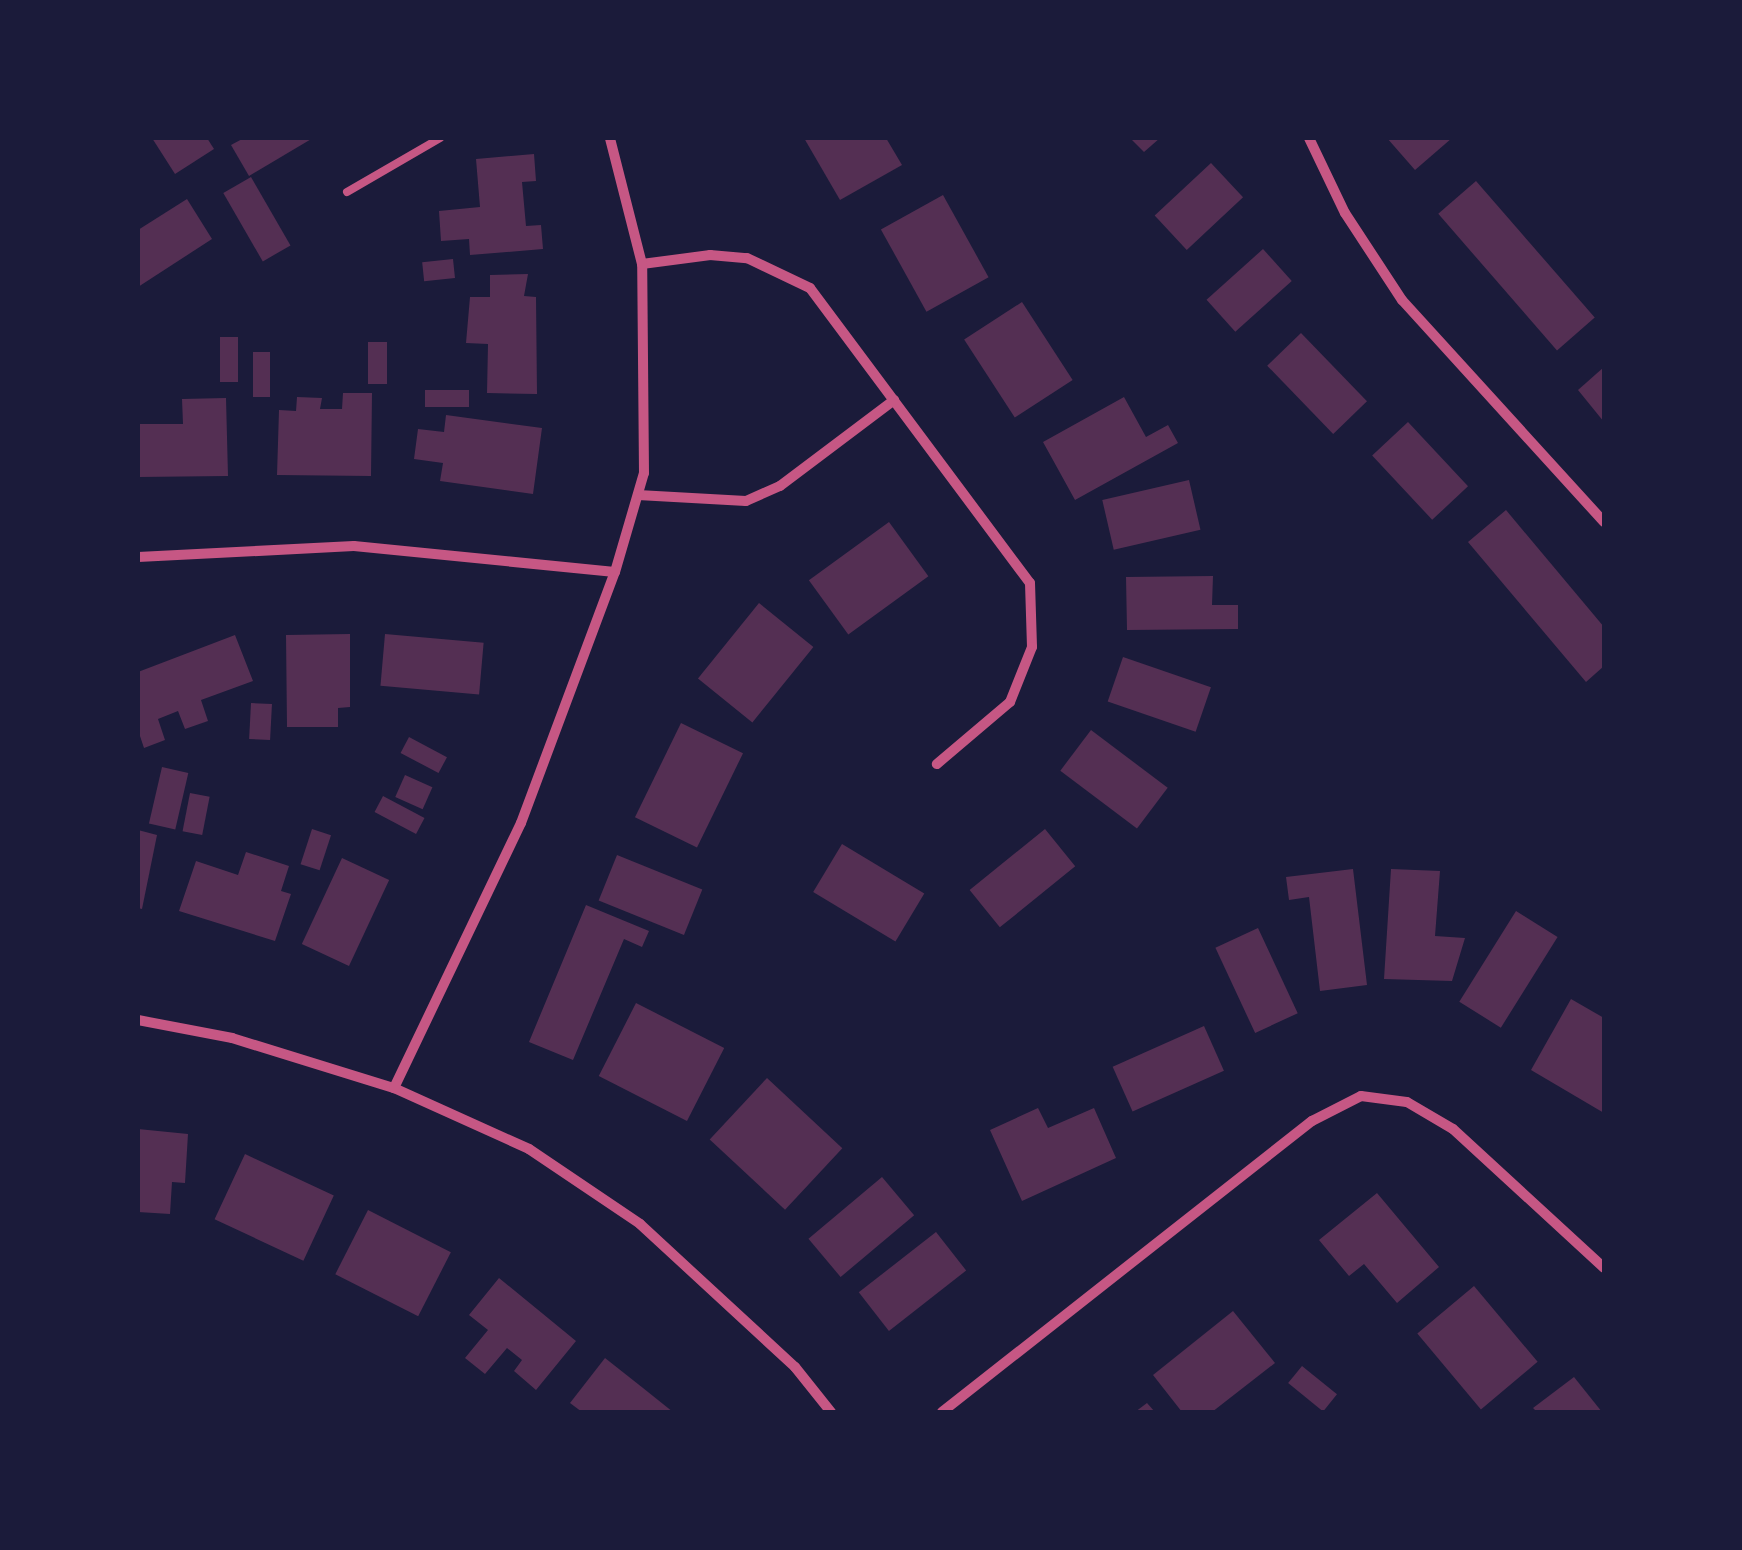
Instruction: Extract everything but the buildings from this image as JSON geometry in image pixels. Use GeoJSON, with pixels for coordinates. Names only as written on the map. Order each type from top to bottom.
{"type":"FeatureCollection","features":[{"type":"Feature","properties":{"kind":"street"},"geometry":{"type":"LineString","coordinates":[[394,1088],[520,822],[616,572],[644,473],[642,264],[610,138]]}},
{"type":"Feature","properties":{"kind":"street"},"geometry":{"type":"LineString","coordinates":[[1308,138],[1344,213],[1402,300],[1604,522]]}},
{"type":"Feature","properties":{"kind":"street"},"geometry":{"type":"LineString","coordinates":[[642,264],[710,255],[747,258],[810,288],[1030,582],[1032,648],[1010,702],[937,764]]}},
{"type":"Feature","properties":{"kind":"street"},"geometry":{"type":"LineString","coordinates":[[638,495],[746,500],[780,486],[894,400]]}},
{"type":"Feature","properties":{"kind":"street"},"geometry":{"type":"LineString","coordinates":[[138,557],[354,546],[616,572]]}},
{"type":"Feature","properties":{"kind":"street"},"geometry":{"type":"LineString","coordinates":[[138,1020],[232,1038],[394,1088],[528,1148],[640,1224],[794,1367],[832,1412]]}},
{"type":"Feature","properties":{"kind":"street"},"geometry":{"type":"LineString","coordinates":[[942,1412],[1312,1120],[1361,1096],[1407,1102],[1453,1129],[1604,1268]]}},
{"type":"Feature","properties":{"kind":"lane"},"geometry":{"type":"LineString","coordinates":[[347,192],[440,138]]}}]}
